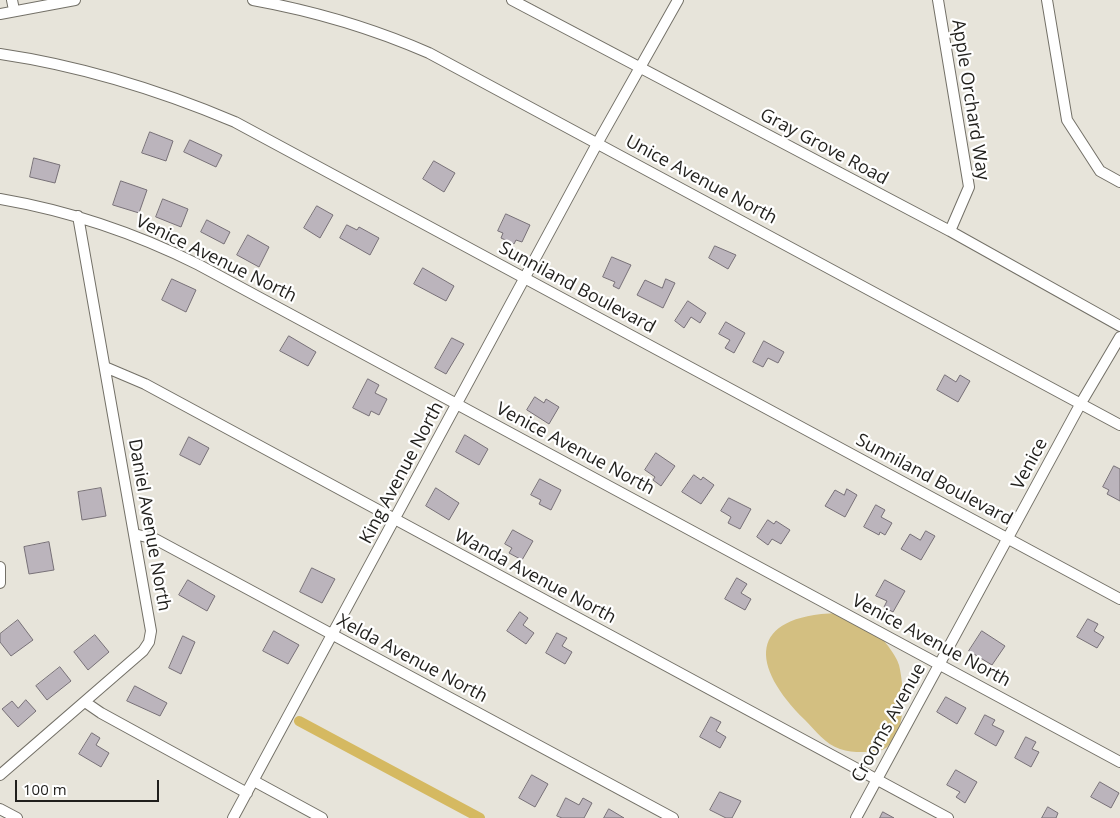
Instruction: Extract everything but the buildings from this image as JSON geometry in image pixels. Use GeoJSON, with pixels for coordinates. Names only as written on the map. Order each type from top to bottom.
{"type":"FeatureCollection","features":[{"type":"Feature","properties":{"kind":"street"},"geometry":{"type":"LineString","coordinates":[[0,14],[13,5],[75,0]]}},
{"type":"Feature","properties":{"kind":"street","name":"Unice Avenue North"},"geometry":{"type":"LineString","coordinates":[[253,0],[323,15],[394,38],[464,70],[1120,425]]}},
{"type":"Feature","properties":{"kind":"street","name":"Gray Grove Road"},"geometry":{"type":"LineString","coordinates":[[512,0],[639,69],[950,231],[1120,326]]}},
{"type":"Feature","properties":{"kind":"street","name":"King Avenue North"},"geometry":{"type":"LineString","coordinates":[[233,818],[598,142],[678,0]]}},
{"type":"Feature","properties":{"kind":"street","name":"Apple Orchard Way"},"geometry":{"type":"LineString","coordinates":[[938,0],[969,187],[950,231]]}},
{"type":"Feature","properties":{"kind":"street"},"geometry":{"type":"LineString","coordinates":[[1047,0],[1066,120],[1100,171],[1120,182]]}},
{"type":"Feature","properties":{"kind":"street","name":"Sunniland Boulevard"},"geometry":{"type":"LineString","coordinates":[[0,54],[94,72],[196,105],[274,142],[1120,599]]}},
{"type":"Feature","properties":{"kind":"street","name":"Venice Avenue North"},"geometry":{"type":"LineString","coordinates":[[0,199],[78,216],[138,236],[174,252],[1120,762]]}},
{"type":"Feature","properties":{"kind":"street","name":"Daniel Avenue North"},"geometry":{"type":"LineString","coordinates":[[0,776],[143,651],[150,642],[152,631],[78,216]]}},
{"type":"Feature","properties":{"kind":"street","name":"Venice"},"geometry":{"type":"LineString","coordinates":[[1009,539],[1081,403],[1120,337]]}},
{"type":"Feature","properties":{"kind":"street","name":"Wanda Avenue North"},"geometry":{"type":"LineString","coordinates":[[105,367],[145,384],[948,818]]}},
{"type":"Feature","properties":{"kind":"street","name":"Xelda Avenue North"},"geometry":{"type":"LineString","coordinates":[[134,534],[155,539],[672,818]]}},
{"type":"Feature","properties":{"kind":"street","name":"Crooms Avenue"},"geometry":{"type":"LineString","coordinates":[[856,818],[1009,539]]}},
{"type":"Feature","properties":{"kind":"street"},"geometry":{"type":"LineString","coordinates":[[0,567],[0,583]]}},
{"type":"Feature","properties":{"kind":"street"},"geometry":{"type":"LineString","coordinates":[[85,702],[101,713],[247,793]]}},
{"type":"Feature","properties":{"kind":"street"},"geometry":{"type":"LineString","coordinates":[[254,781],[322,818]]}},
{"type":"Feature","properties":{"kind":"street"},"geometry":{"type":"LineString","coordinates":[[0,809],[17,818]]}},
{"type":"Feature","properties":{"kind":"shaded area"},"geometry":{"type":"Polygon","coordinates":[[[837,613],[877,634],[890,648],[899,665],[903,689],[902,717],[899,730],[893,741],[885,749],[873,752],[852,752],[835,747],[825,741],[787,700],[774,681],[767,663],[767,647],[773,634],[786,623],[808,616],[837,613]]]}},
{"type":"Feature","properties":{"kind":"waterway"},"geometry":{"type":"LineString","coordinates":[[299,721],[480,818]]}}]}
